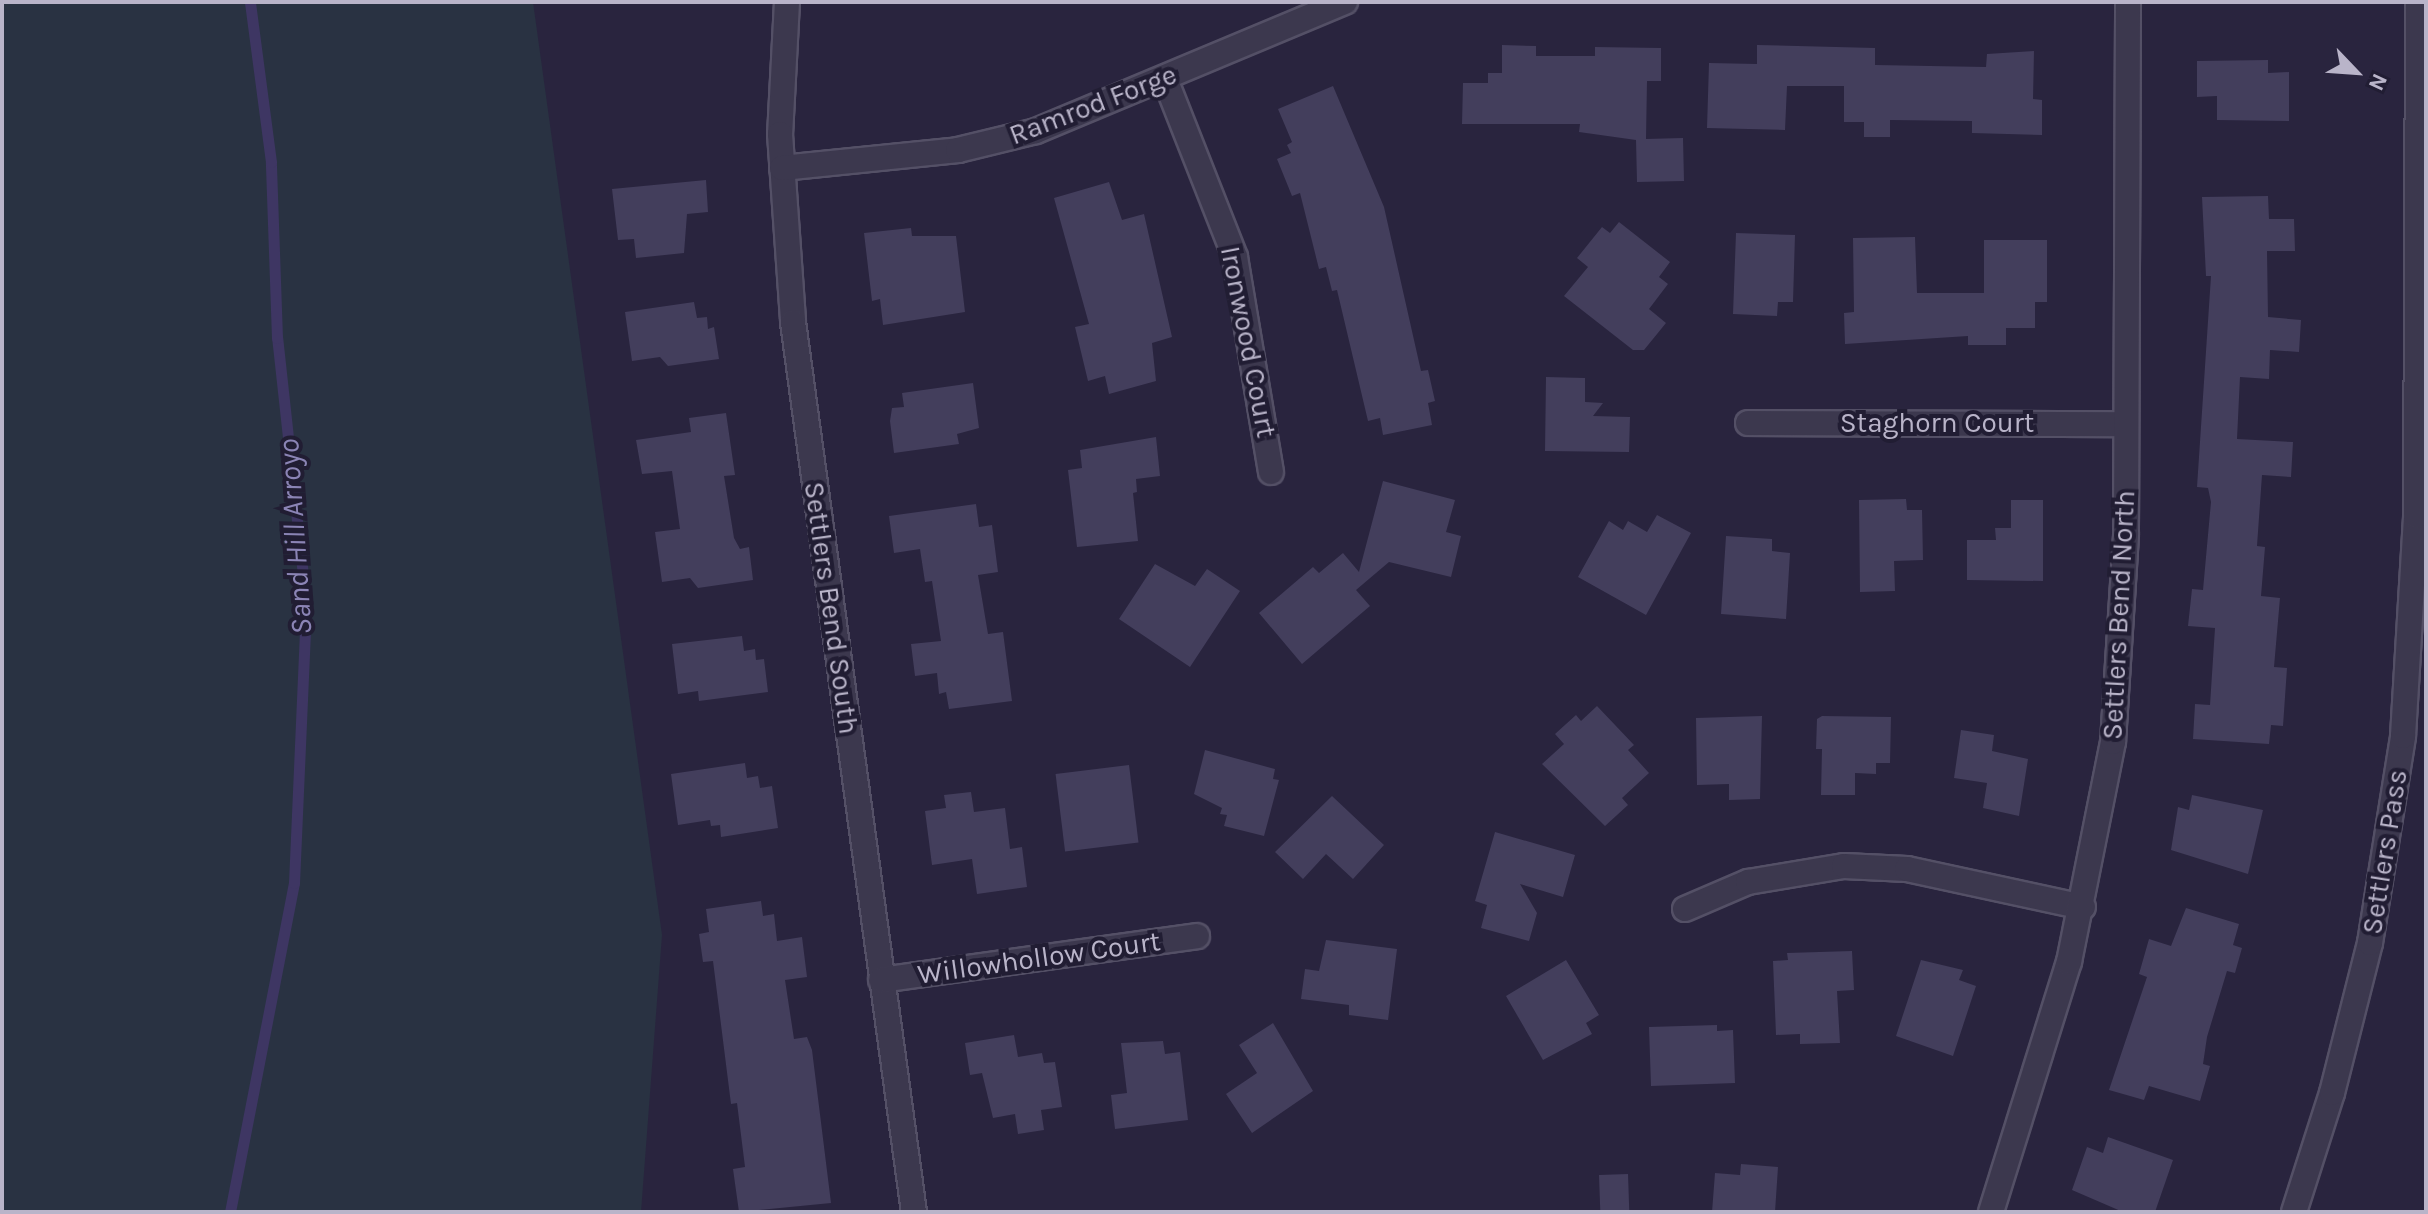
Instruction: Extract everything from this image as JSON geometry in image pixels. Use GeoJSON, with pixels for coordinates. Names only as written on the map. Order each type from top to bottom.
{"type":"FeatureCollection","features":[{"type":"Feature","properties":{"kind":"street","name":"Settlers Bend South"},"geometry":{"type":"LineString","coordinates":[[787,2],[782,168],[793,322],[914,1212]]}},
{"type":"Feature","properties":{"kind":"street","name":"Ramrod Forge"},"geometry":{"type":"LineString","coordinates":[[782,168],[921,155],[997,142],[1074,119],[1345,2]]}},
{"type":"Feature","properties":{"kind":"street","name":"Settlers Bend North"},"geometry":{"type":"LineString","coordinates":[[1991,1212],[2055,1016],[2083,907],[2118,692],[2126,424],[2128,2]]}},
{"type":"Feature","properties":{"kind":"street","name":"Settlers Pass"},"geometry":{"type":"LineString","coordinates":[[2294,1212],[2332,1093],[2370,943],[2403,736],[2416,516],[2418,2]]}},
{"type":"Feature","properties":{"kind":"street","name":"Ironwood Court"},"geometry":{"type":"LineString","coordinates":[[1165,79],[1235,257],[1271,472]]}},
{"type":"Feature","properties":{"kind":"street","name":"Staghorn Court"},"geometry":{"type":"LineString","coordinates":[[1748,423],[2126,424]]}},
{"type":"Feature","properties":{"kind":"street"},"geometry":{"type":"LineString","coordinates":[[1685,909],[1748,882],[1844,866],[1907,869],[2083,907]]}},
{"type":"Feature","properties":{"kind":"street","name":"Willowhollow Court"},"geometry":{"type":"LineString","coordinates":[[881,980],[1197,936]]}},
{"type":"Feature","properties":{"kind":"shaded area"},"geometry":{"type":"Polygon","coordinates":[[[2,2],[533,2],[662,935],[641,1212],[2,1212],[2,2]]]}},
{"type":"Feature","properties":{"kind":"building"},"geometry":{"type":"Polygon","coordinates":[[[1502,45],[1536,46],[1536,56],[1595,56],[1595,47],[1661,48],[1661,81],[1647,81],[1646,139],[1683,138],[1684,181],[1637,182],[1636,140],[1579,132],[1580,124],[1462,124],[1463,83],[1488,83],[1488,73],[1502,73],[1502,45]]]}},
{"type":"Feature","properties":{"kind":"building"},"geometry":{"type":"Polygon","coordinates":[[[1757,45],[1875,48],[1875,65],[1986,67],[1987,54],[2034,51],[2033,99],[2042,100],[2042,135],[1972,133],[1972,121],[1890,120],[1890,137],[1864,137],[1864,122],[1844,122],[1844,86],[1787,86],[1785,130],[1707,128],[1709,63],[1757,64],[1757,45]]]}},
{"type":"Feature","properties":{"kind":"building"},"geometry":{"type":"Polygon","coordinates":[[[2268,60],[2268,73],[2289,72],[2289,121],[2217,120],[2217,96],[2197,97],[2197,61],[2268,60]]]}},
{"type":"Feature","properties":{"kind":"building"},"geometry":{"type":"Polygon","coordinates":[[[1333,86],[1384,207],[1421,371],[1428,370],[1435,401],[1428,403],[1432,425],[1383,435],[1380,418],[1368,421],[1337,290],[1332,291],[1326,267],[1319,269],[1300,193],[1292,196],[1277,159],[1291,153],[1287,145],[1292,142],[1278,109],[1333,86]]]}},
{"type":"Feature","properties":{"kind":"building"},"geometry":{"type":"Polygon","coordinates":[[[706,180],[708,212],[687,214],[684,253],[636,258],[634,239],[618,240],[612,189],[706,180]]]}},
{"type":"Feature","properties":{"kind":"building"},"geometry":{"type":"Polygon","coordinates":[[[1109,182],[1122,220],[1144,214],[1172,337],[1152,343],[1156,381],[1109,394],[1105,376],[1088,381],[1075,327],[1089,324],[1054,198],[1109,182]]]}},
{"type":"Feature","properties":{"kind":"building"},"geometry":{"type":"Polygon","coordinates":[[[2268,196],[2269,219],[2294,219],[2295,251],[2267,251],[2268,317],[2301,320],[2299,352],[2270,350],[2269,379],[2240,377],[2237,439],[2293,442],[2291,477],[2262,475],[2257,546],[2265,547],[2261,596],[2280,598],[2274,667],[2287,668],[2283,726],[2271,725],[2269,744],[2193,739],[2195,704],[2210,705],[2215,628],[2188,626],[2192,589],[2203,590],[2211,502],[2208,488],[2197,487],[2211,276],[2206,276],[2202,197],[2268,196]]]}},
{"type":"Feature","properties":{"kind":"building"},"geometry":{"type":"Polygon","coordinates":[[[1619,222],[1670,262],[1659,277],[1668,284],[1649,309],[1666,323],[1644,350],[1633,350],[1564,296],[1588,267],[1577,258],[1602,227],[1610,233],[1619,222]]]}},
{"type":"Feature","properties":{"kind":"building"},"geometry":{"type":"Polygon","coordinates":[[[911,228],[912,236],[956,236],[965,312],[883,325],[880,299],[872,301],[864,233],[911,228]]]}},
{"type":"Feature","properties":{"kind":"building"},"geometry":{"type":"Polygon","coordinates":[[[1736,233],[1795,235],[1793,302],[1778,302],[1777,316],[1733,314],[1736,233]]]}},
{"type":"Feature","properties":{"kind":"building"},"geometry":{"type":"Polygon","coordinates":[[[1915,237],[1917,293],[1984,293],[1984,240],[2047,240],[2047,302],[2035,302],[2035,328],[2006,328],[2006,345],[1968,345],[1968,336],[1845,344],[1844,313],[1854,312],[1853,238],[1915,237]]]}},
{"type":"Feature","properties":{"kind":"building"},"geometry":{"type":"Polygon","coordinates":[[[694,302],[697,318],[707,317],[708,329],[714,327],[719,359],[668,366],[660,357],[632,361],[625,312],[694,302]]]}},
{"type":"Feature","properties":{"kind":"building"},"geometry":{"type":"Polygon","coordinates":[[[1546,377],[1585,378],[1585,402],[1603,403],[1593,416],[1630,417],[1629,452],[1545,451],[1546,377]]]}},
{"type":"Feature","properties":{"kind":"building"},"geometry":{"type":"Polygon","coordinates":[[[973,383],[979,428],[957,434],[959,444],[894,453],[890,421],[892,408],[904,407],[902,393],[973,383]]]}},
{"type":"Feature","properties":{"kind":"building"},"geometry":{"type":"Polygon","coordinates":[[[726,413],[735,475],[724,476],[734,538],[740,549],[749,547],[753,580],[698,588],[690,578],[662,582],[655,532],[680,529],[672,471],[642,474],[636,440],[691,432],[689,418],[726,413]]]}},
{"type":"Feature","properties":{"kind":"building"},"geometry":{"type":"Polygon","coordinates":[[[1156,437],[1160,476],[1136,479],[1137,492],[1133,493],[1138,541],[1077,547],[1068,470],[1082,468],[1080,450],[1156,437]]]}},
{"type":"Feature","properties":{"kind":"building"},"geometry":{"type":"Polygon","coordinates":[[[1383,481],[1455,500],[1446,532],[1461,536],[1451,577],[1389,562],[1356,590],[1370,606],[1302,664],[1259,613],[1313,567],[1319,573],[1343,553],[1359,572],[1383,481]]]}},
{"type":"Feature","properties":{"kind":"building"},"geometry":{"type":"Polygon","coordinates":[[[1906,499],[1907,510],[1922,510],[1923,560],[1894,561],[1895,591],[1860,592],[1859,500],[1906,499]]]}},
{"type":"Feature","properties":{"kind":"building"},"geometry":{"type":"Polygon","coordinates":[[[2011,500],[2043,500],[2043,581],[1967,580],[1967,540],[1996,540],[1995,528],[2011,528],[2011,500]]]}},
{"type":"Feature","properties":{"kind":"building"},"geometry":{"type":"Polygon","coordinates":[[[976,504],[979,527],[992,525],[998,572],[978,575],[988,634],[1003,632],[1012,701],[949,709],[946,692],[939,694],[937,673],[915,676],[911,644],[941,641],[932,581],[925,582],[920,549],[894,553],[889,516],[976,504]]]}},
{"type":"Feature","properties":{"kind":"building"},"geometry":{"type":"Polygon","coordinates":[[[1657,515],[1691,533],[1646,615],[1578,577],[1609,521],[1623,530],[1628,521],[1647,532],[1657,515]]]}},
{"type":"Feature","properties":{"kind":"building"},"geometry":{"type":"Polygon","coordinates":[[[1726,536],[1772,539],[1772,551],[1790,553],[1786,619],[1721,614],[1726,536]]]}},
{"type":"Feature","properties":{"kind":"building"},"geometry":{"type":"Polygon","coordinates":[[[1155,564],[1195,586],[1207,569],[1240,591],[1190,667],[1119,619],[1155,564]]]}},
{"type":"Feature","properties":{"kind":"building"},"geometry":{"type":"Polygon","coordinates":[[[742,636],[744,651],[755,649],[756,660],[764,659],[768,692],[699,701],[698,691],[678,694],[672,644],[742,636]]]}},
{"type":"Feature","properties":{"kind":"building"},"geometry":{"type":"Polygon","coordinates":[[[1597,706],[1634,745],[1628,750],[1649,773],[1622,798],[1628,805],[1605,826],[1542,764],[1564,744],[1555,734],[1576,715],[1581,721],[1597,706]]]}},
{"type":"Feature","properties":{"kind":"building"},"geometry":{"type":"Polygon","coordinates":[[[1762,716],[1760,799],[1729,800],[1729,784],[1697,785],[1696,718],[1762,716]]]}},
{"type":"Feature","properties":{"kind":"building"},"geometry":{"type":"Polygon","coordinates":[[[1822,716],[1891,717],[1890,763],[1876,763],[1876,774],[1855,773],[1855,795],[1821,795],[1822,749],[1816,749],[1817,719],[1822,716]]]}},
{"type":"Feature","properties":{"kind":"building"},"geometry":{"type":"Polygon","coordinates":[[[1961,730],[1994,735],[1992,751],[2028,759],[2019,816],[1983,808],[1987,783],[1954,778],[1961,730]]]}},
{"type":"Feature","properties":{"kind":"building"},"geometry":{"type":"Polygon","coordinates":[[[1205,750],[1275,769],[1273,779],[1279,780],[1264,836],[1224,826],[1227,815],[1220,814],[1222,808],[1194,794],[1205,750]]]}},
{"type":"Feature","properties":{"kind":"building"},"geometry":{"type":"Polygon","coordinates":[[[745,763],[747,778],[758,776],[760,788],[772,786],[778,828],[721,837],[720,825],[711,826],[710,820],[678,825],[671,774],[745,763]]]}},
{"type":"Feature","properties":{"kind":"building"},"geometry":{"type":"Polygon","coordinates":[[[1129,765],[1139,842],[1065,851],[1056,774],[1129,765]]]}},
{"type":"Feature","properties":{"kind":"building"},"geometry":{"type":"Polygon","coordinates":[[[971,792],[974,812],[1005,808],[1010,849],[1022,847],[1027,887],[977,894],[972,859],[932,865],[925,811],[946,808],[944,795],[971,792]]]}},
{"type":"Feature","properties":{"kind":"building"},"geometry":{"type":"Polygon","coordinates":[[[2192,795],[2263,810],[2248,874],[2171,850],[2178,807],[2189,810],[2192,795]]]}},
{"type":"Feature","properties":{"kind":"building"},"geometry":{"type":"Polygon","coordinates":[[[1332,796],[1384,845],[1353,879],[1326,854],[1303,879],[1275,852],[1332,796]]]}},
{"type":"Feature","properties":{"kind":"building"},"geometry":{"type":"Polygon","coordinates":[[[1495,832],[1575,855],[1563,897],[1520,884],[1537,913],[1529,941],[1481,928],[1487,905],[1475,901],[1495,832]]]}},
{"type":"Feature","properties":{"kind":"building"},"geometry":{"type":"Polygon","coordinates":[[[761,901],[763,916],[774,914],[777,941],[802,937],[807,977],[785,980],[794,1039],[807,1037],[812,1050],[831,1203],[739,1212],[733,1169],[745,1167],[737,1103],[731,1104],[713,961],[703,962],[699,934],[709,932],[706,909],[761,901]]]}},
{"type":"Feature","properties":{"kind":"building"},"geometry":{"type":"Polygon","coordinates":[[[2186,908],[2239,924],[2233,945],[2242,948],[2235,973],[2227,971],[2207,1037],[2203,1064],[2210,1066],[2200,1101],[2149,1086],[2144,1100],[2109,1090],[2147,977],[2139,974],[2149,939],[2171,946],[2186,908]]]}},
{"type":"Feature","properties":{"kind":"building"},"geometry":{"type":"Polygon","coordinates":[[[1326,940],[1397,949],[1388,1020],[1349,1015],[1349,1005],[1301,999],[1305,969],[1319,971],[1326,940]]]}},
{"type":"Feature","properties":{"kind":"building"},"geometry":{"type":"Polygon","coordinates":[[[1852,951],[1854,990],[1837,991],[1840,1043],[1800,1044],[1800,1034],[1776,1035],[1773,961],[1788,960],[1787,953],[1852,951]]]}},
{"type":"Feature","properties":{"kind":"building"},"geometry":{"type":"Polygon","coordinates":[[[1566,960],[1599,1015],[1586,1023],[1592,1034],[1543,1060],[1506,996],[1566,960]]]}},
{"type":"Feature","properties":{"kind":"building"},"geometry":{"type":"Polygon","coordinates":[[[1921,960],[1963,970],[1959,980],[1976,986],[1953,1056],[1896,1036],[1921,960]]]}},
{"type":"Feature","properties":{"kind":"building"},"geometry":{"type":"Polygon","coordinates":[[[1273,1023],[1313,1091],[1252,1133],[1226,1094],[1257,1073],[1239,1045],[1273,1023]]]}},
{"type":"Feature","properties":{"kind":"building"},"geometry":{"type":"Polygon","coordinates":[[[1717,1025],[1717,1031],[1733,1030],[1735,1083],[1651,1086],[1649,1027],[1717,1025]]]}},
{"type":"Feature","properties":{"kind":"building"},"geometry":{"type":"Polygon","coordinates":[[[1014,1035],[1018,1057],[1042,1053],[1044,1063],[1055,1062],[1062,1107],[1041,1110],[1044,1130],[1018,1134],[1015,1114],[993,1118],[982,1073],[970,1075],[965,1043],[1014,1035]]]}},
{"type":"Feature","properties":{"kind":"building"},"geometry":{"type":"Polygon","coordinates":[[[1163,1041],[1165,1054],[1180,1052],[1188,1120],[1115,1129],[1111,1095],[1127,1093],[1121,1043],[1163,1041]]]}},
{"type":"Feature","properties":{"kind":"building"},"geometry":{"type":"Polygon","coordinates":[[[2108,1137],[2173,1160],[2155,1212],[2123,1212],[2072,1190],[2087,1147],[2103,1153],[2108,1137]]]}},
{"type":"Feature","properties":{"kind":"building"},"geometry":{"type":"Polygon","coordinates":[[[1741,1164],[1778,1167],[1775,1212],[1712,1212],[1715,1173],[1740,1175],[1741,1164]]]}},
{"type":"Feature","properties":{"kind":"building"},"geometry":{"type":"Polygon","coordinates":[[[1628,1174],[1629,1212],[1600,1212],[1599,1175],[1628,1174]]]}},
{"type":"Feature","properties":{"kind":"waterway","name":"Sand Hill Arroyo"},"geometry":{"type":"LineString","coordinates":[[230,1212],[294,883],[306,603],[277,338],[271,162],[250,2]]}}]}
